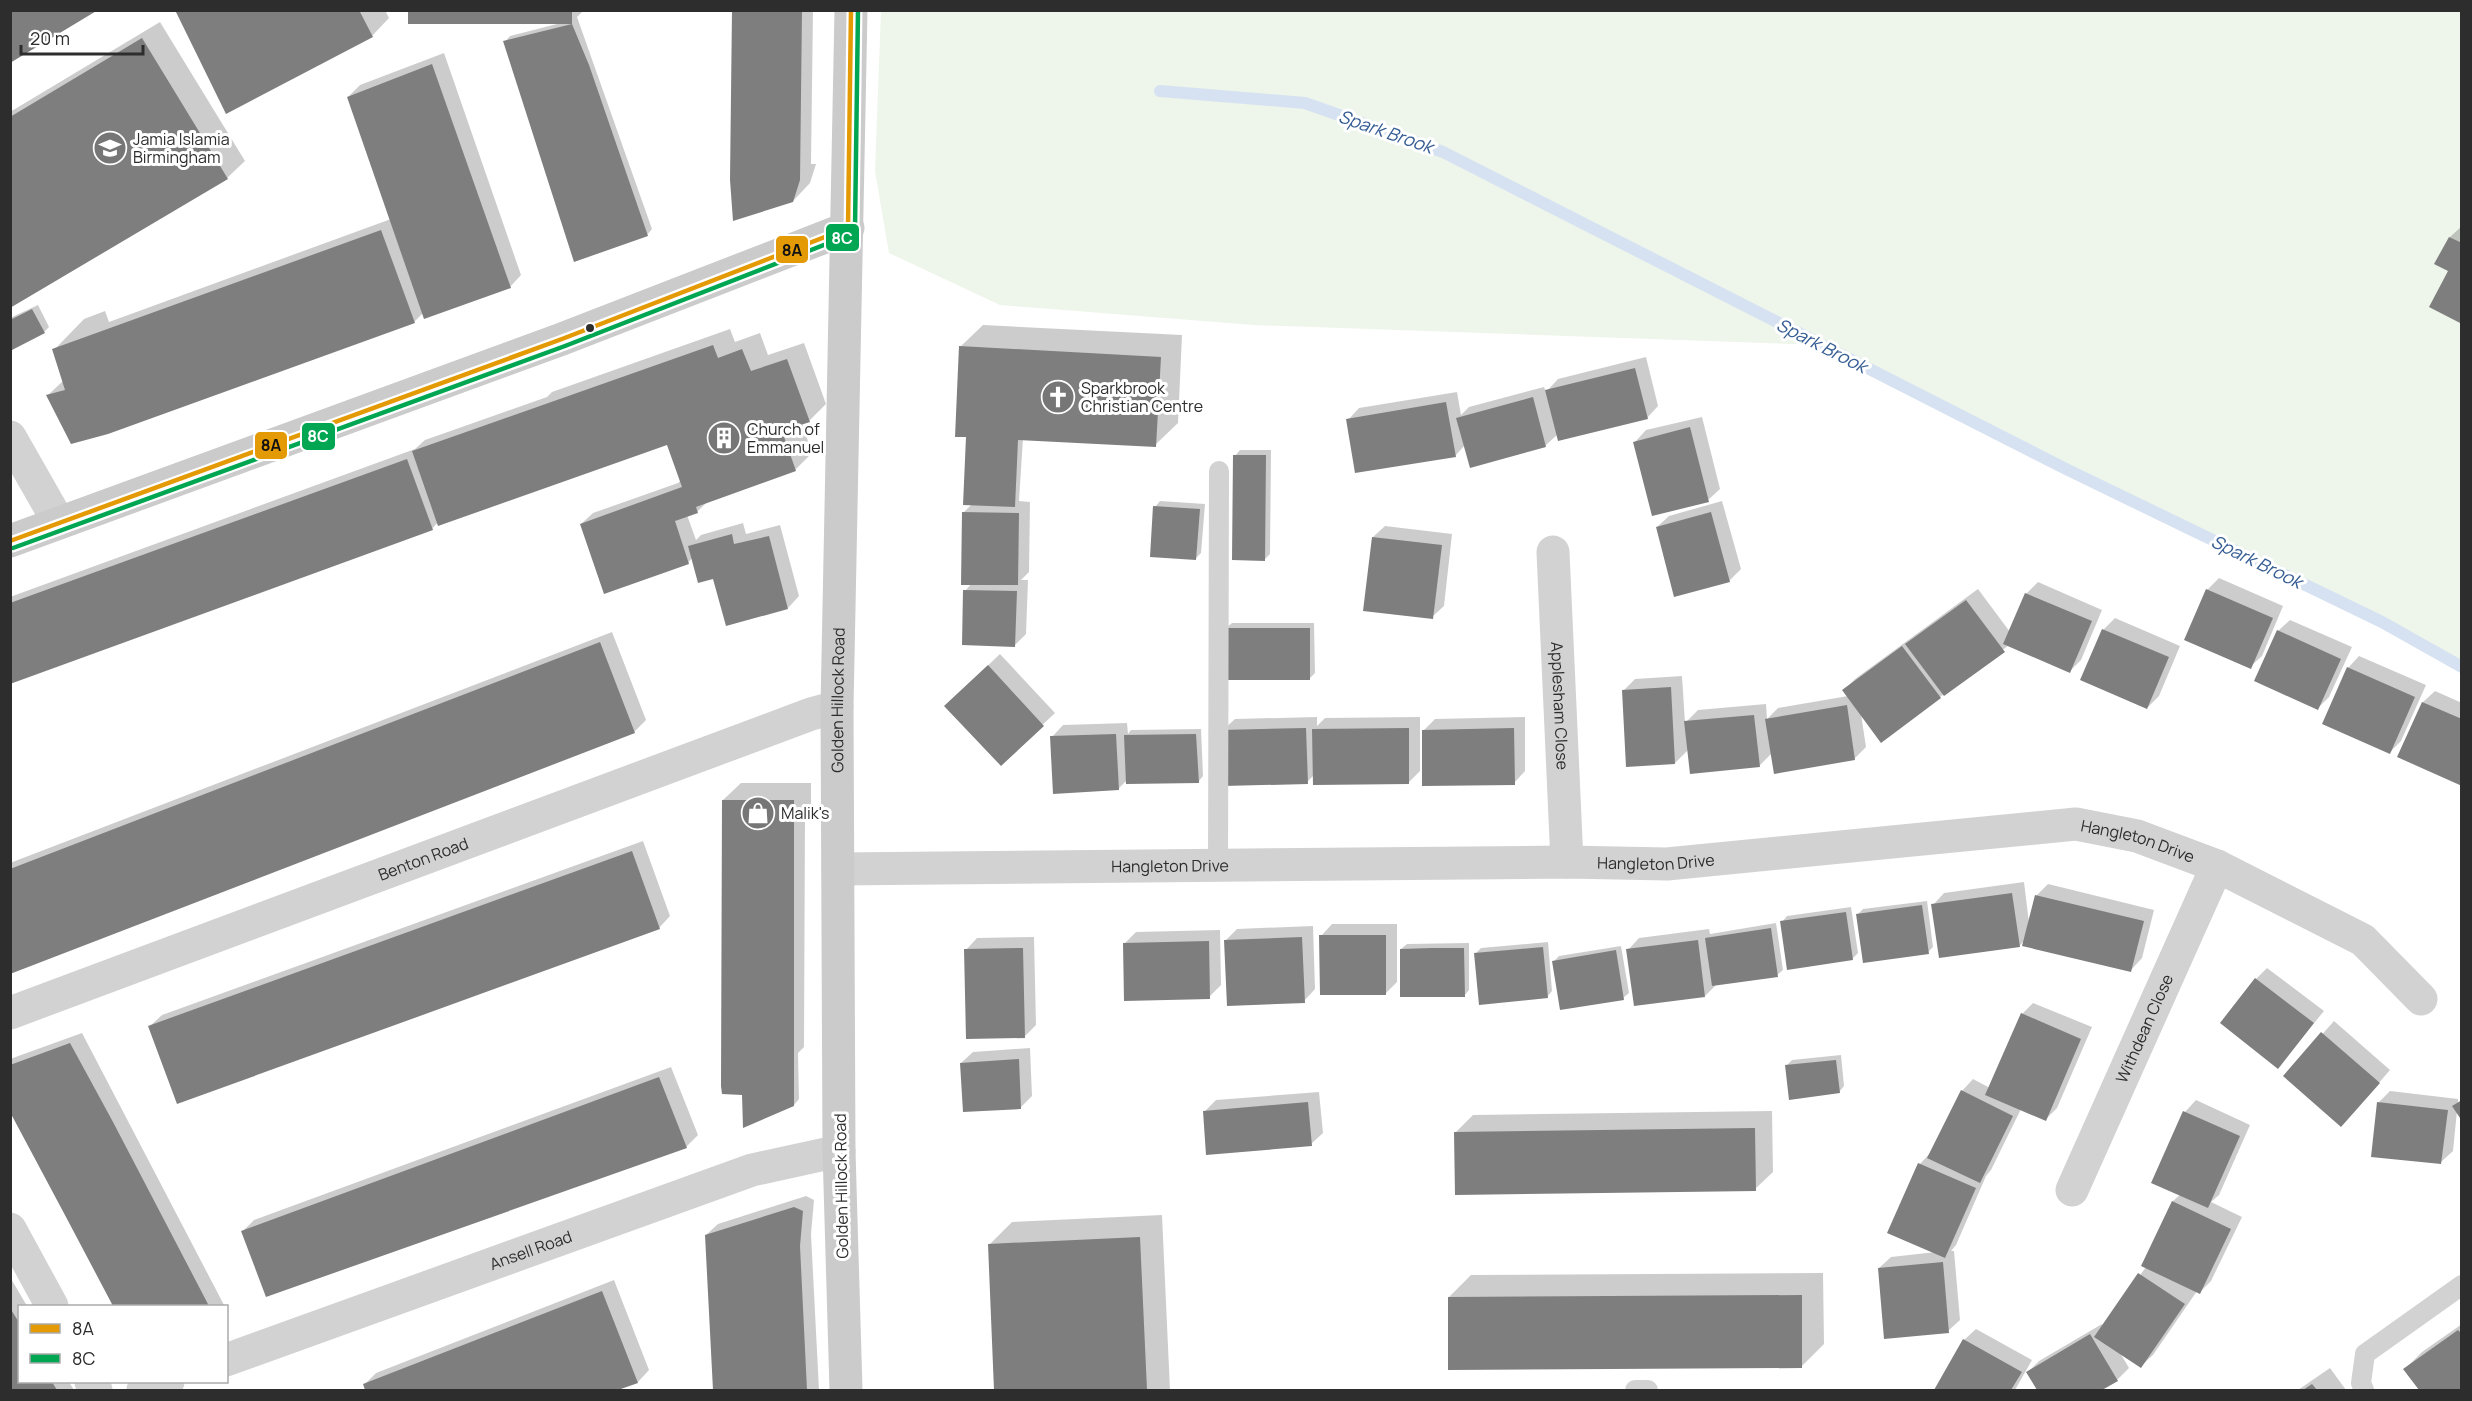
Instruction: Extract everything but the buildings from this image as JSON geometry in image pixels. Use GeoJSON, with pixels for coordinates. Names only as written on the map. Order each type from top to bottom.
{"type":"FeatureCollection","features":[{"type":"Feature","properties":{"kind":"main road","name":"Golden Hillock Road"},"geometry":{"type":"LineString","coordinates":[[846,1390],[839,1151],[837,706],[851,10]]}},
{"type":"Feature","properties":{"kind":"main road"},"geometry":{"type":"LineString","coordinates":[[10,541],[551,343],[848,228]]}},
{"type":"Feature","properties":{"kind":"street"},"geometry":{"type":"LineString","coordinates":[[10,437],[59,523]]}},
{"type":"Feature","properties":{"kind":"street","name":"Applesham Close"},"geometry":{"type":"LineString","coordinates":[[1553,552],[1567,862]]}},
{"type":"Feature","properties":{"kind":"street","name":"Benton Road"},"geometry":{"type":"LineString","coordinates":[[10,1013],[837,706]]}},
{"type":"Feature","properties":{"kind":"street","name":"Hangleton Drive"},"geometry":{"type":"LineString","coordinates":[[838,869],[1567,862],[1667,864],[2076,824],[2137,836],[2217,866],[2363,940],[2421,999]]}},
{"type":"Feature","properties":{"kind":"street","name":"Withdean Close"},"geometry":{"type":"LineString","coordinates":[[2072,1190],[2217,866]]}},
{"type":"Feature","properties":{"kind":"street","name":"Ansell Road"},"geometry":{"type":"LineString","coordinates":[[228,1359],[752,1170],[839,1151]]}},
{"type":"Feature","properties":{"kind":"street"},"geometry":{"type":"LineString","coordinates":[[10,1229],[51,1305]]}},
{"type":"Feature","properties":{"kind":"street"},"geometry":{"type":"LineString","coordinates":[[143,1390],[165,1383]]}},
{"type":"Feature","properties":{"kind":"lane"},"geometry":{"type":"LineString","coordinates":[[1218,865],[1219,471]]}},
{"type":"Feature","properties":{"kind":"lane"},"geometry":{"type":"LineString","coordinates":[[2364,1390],[2361,1383],[2365,1354],[2462,1285]]}},
{"type":"Feature","properties":{"kind":"lane"},"geometry":{"type":"LineString","coordinates":[[1635,1390],[1648,1390]]}},
{"type":"Feature","properties":{"kind":"shaded area"},"geometry":{"type":"Polygon","coordinates":[[[881,11],[2461,11],[2461,667],[2382,622],[2068,470],[1821,345],[1254,325],[1000,305],[889,253],[875,171],[881,11]]]}},
{"type":"Feature","properties":{"kind":"waterway","name":"Spark Brook"},"geometry":{"type":"LineString","coordinates":[[1160,91],[1305,103],[1443,152],[2068,470],[2382,622],[2462,667]]}},
{"type":"Feature","properties":{"kind":"transit line","name":"8A"},"geometry":{"type":"LineString","coordinates":[[10,541],[562,339],[848,228],[851,10]]}},
{"type":"Feature","properties":{"kind":"transit line","name":"8C"},"geometry":{"type":"LineString","coordinates":[[13,548],[565,346],[852,234],[855,228],[858,10]]}},
{"type":"Feature","properties":{"kind":"place","name":"Jamia Islamia Birmingham"},"geometry":{"type":"Point","coordinates":[110,148]}},
{"type":"Feature","properties":{"kind":"place","name":"Sparkbrook Christian Centre"},"geometry":{"type":"Point","coordinates":[1058,397]}},
{"type":"Feature","properties":{"kind":"place","name":"Church of Emmanuel"},"geometry":{"type":"Point","coordinates":[724,438]}},
{"type":"Feature","properties":{"kind":"place","name":"Malik's"},"geometry":{"type":"Point","coordinates":[758,813]}}]}
